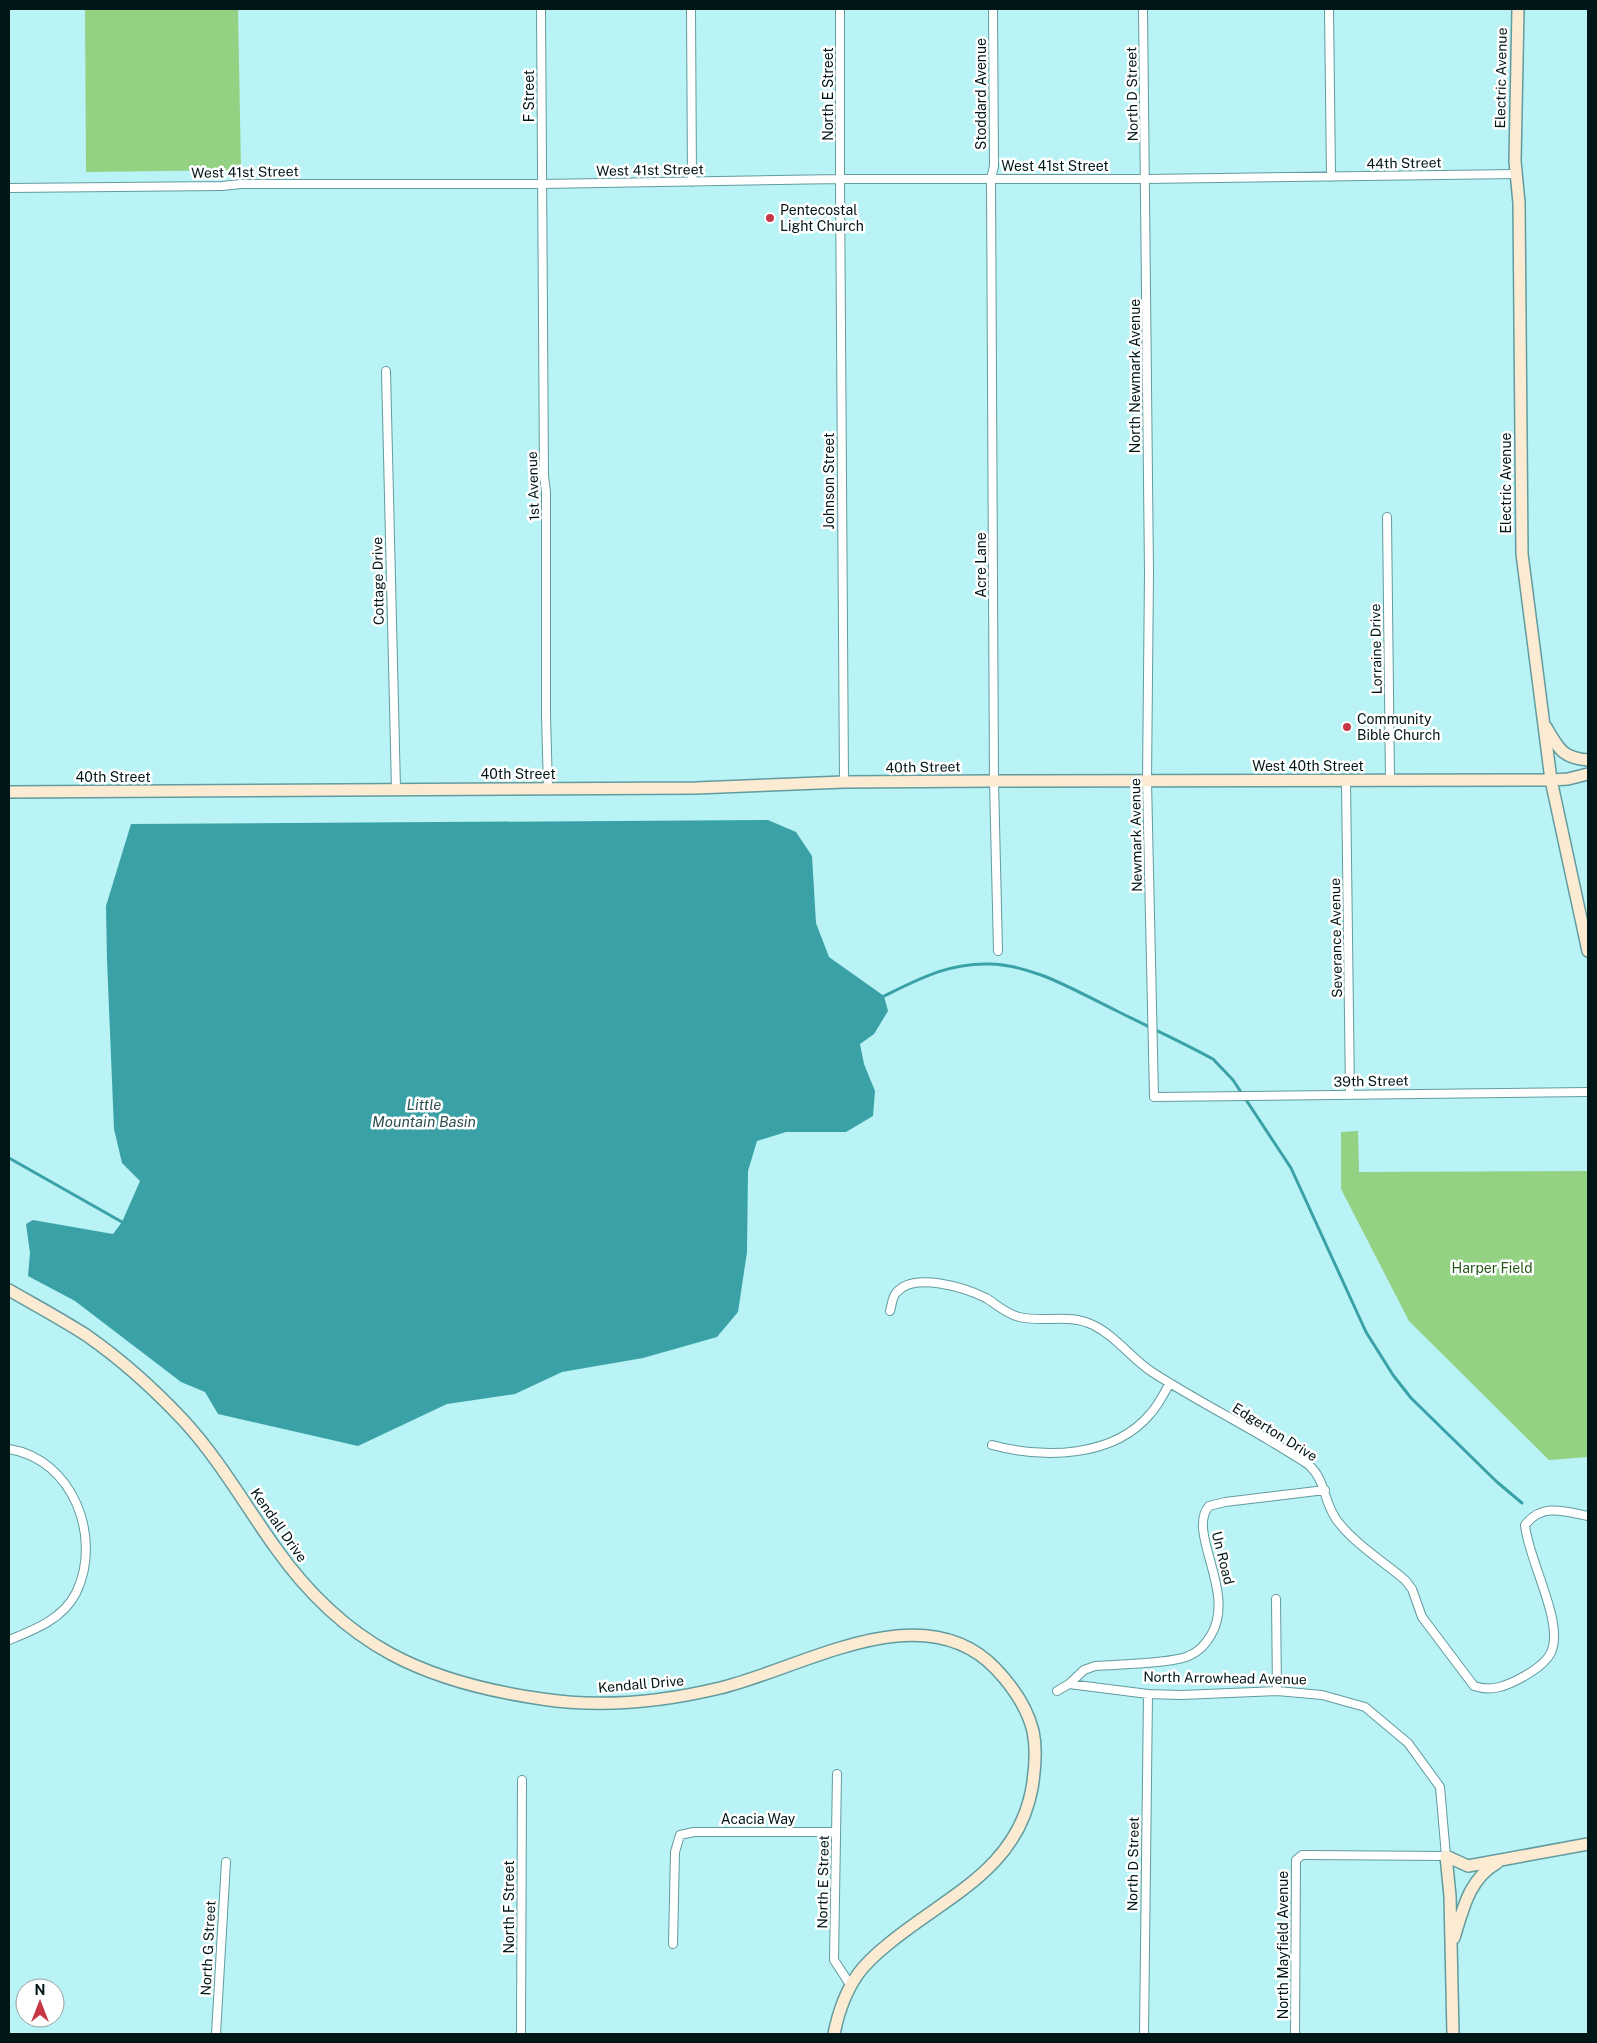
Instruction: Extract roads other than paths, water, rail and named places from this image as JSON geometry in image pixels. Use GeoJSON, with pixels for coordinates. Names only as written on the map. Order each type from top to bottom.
{"type":"FeatureCollection","features":[{"type":"Feature","properties":{"kind":"main road","name":"Electric Avenue"},"geometry":{"type":"LineString","coordinates":[[1518,9],[1515,161],[1519,203],[1522,554],[1551,780],[1588,951]]}},
{"type":"Feature","properties":{"kind":"main road"},"geometry":{"type":"LineString","coordinates":[[1542,719],[1562,752],[1568,756],[1588,760]]}},
{"type":"Feature","properties":{"kind":"main road","name":"West 40th Street"},"geometry":{"type":"LineString","coordinates":[[1028,781],[1568,780],[1588,774]]}},
{"type":"Feature","properties":{"kind":"main road","name":"40th Street"},"geometry":{"type":"LineString","coordinates":[[9,792],[696,788],[844,782],[1028,781]]}},
{"type":"Feature","properties":{"kind":"main road","name":"Kendall Drive"},"geometry":{"type":"LineString","coordinates":[[9,1290],[86,1335],[132,1371],[160,1397],[208,1449],[284,1560],[312,1595],[335,1617],[361,1637],[386,1652],[414,1666],[446,1678],[510,1694],[549,1700],[586,1703],[626,1702],[667,1699],[727,1686],[869,1640],[897,1635],[920,1634],[948,1639],[980,1654],[1011,1686],[1029,1717],[1034,1734],[1035,1756],[1033,1781],[1027,1808],[1014,1835],[993,1864],[980,1877],[902,1932],[859,1972],[851,1986],[835,2032]]}},
{"type":"Feature","properties":{"kind":"main road"},"geometry":{"type":"LineString","coordinates":[[1446,1856],[1468,1866],[1588,1844]]}},
{"type":"Feature","properties":{"kind":"main road","name":"North Arrowhead Avenue"},"geometry":{"type":"LineString","coordinates":[[1446,1856],[1450,1896],[1453,2034]]}},
{"type":"Feature","properties":{"kind":"main road"},"geometry":{"type":"LineString","coordinates":[[1451,1947],[1468,1895],[1487,1869],[1503,1860]]}},
{"type":"Feature","properties":{"kind":"street","name":"F Street"},"geometry":{"type":"LineString","coordinates":[[542,9],[542,184]]}},
{"type":"Feature","properties":{"kind":"street"},"geometry":{"type":"LineString","coordinates":[[691,9],[692,182]]}},
{"type":"Feature","properties":{"kind":"street","name":"North E Street"},"geometry":{"type":"LineString","coordinates":[[840,9],[840,179]]}},
{"type":"Feature","properties":{"kind":"street","name":"Stoddard Avenue"},"geometry":{"type":"LineString","coordinates":[[991,179],[994,166],[993,9]]}},
{"type":"Feature","properties":{"kind":"street","name":"North D Street"},"geometry":{"type":"LineString","coordinates":[[1143,9],[1146,178]]}},
{"type":"Feature","properties":{"kind":"street"},"geometry":{"type":"LineString","coordinates":[[1330,9],[1331,177]]}},
{"type":"Feature","properties":{"kind":"street","name":"44th Street"},"geometry":{"type":"LineString","coordinates":[[1291,177],[1517,174]]}},
{"type":"Feature","properties":{"kind":"street","name":"West 41st Street"},"geometry":{"type":"LineString","coordinates":[[9,188],[222,186],[242,184],[542,184],[840,179],[1291,177]]}},
{"type":"Feature","properties":{"kind":"street","name":"North Newmark Avenue"},"geometry":{"type":"LineString","coordinates":[[1146,178],[1149,573]]}},
{"type":"Feature","properties":{"kind":"street","name":"Johnson Street"},"geometry":{"type":"LineString","coordinates":[[840,179],[844,782]]}},
{"type":"Feature","properties":{"kind":"street","name":"Acre Lane"},"geometry":{"type":"LineString","coordinates":[[991,179],[994,781],[998,952]]}},
{"type":"Feature","properties":{"kind":"street","name":"1st Avenue"},"geometry":{"type":"LineString","coordinates":[[542,184],[548,788]]}},
{"type":"Feature","properties":{"kind":"street","name":"Cottage Drive"},"geometry":{"type":"LineString","coordinates":[[386,371],[396,790]]}},
{"type":"Feature","properties":{"kind":"street","name":"Lorraine Drive"},"geometry":{"type":"LineString","coordinates":[[1388,517],[1390,781]]}},
{"type":"Feature","properties":{"kind":"street","name":"Newmark Avenue"},"geometry":{"type":"LineString","coordinates":[[1149,573],[1147,781],[1154,1097]]}},
{"type":"Feature","properties":{"kind":"street","name":"Severance Avenue"},"geometry":{"type":"LineString","coordinates":[[1346,781],[1350,1094]]}},
{"type":"Feature","properties":{"kind":"street","name":"39th Street"},"geometry":{"type":"LineString","coordinates":[[1154,1097],[1588,1092]]}},
{"type":"Feature","properties":{"kind":"street","name":"Edgerton Drive"},"geometry":{"type":"LineString","coordinates":[[890,1311],[895,1293],[908,1285],[930,1283],[958,1286],[986,1298],[1018,1317],[1036,1319],[1070,1318],[1091,1324],[1116,1340],[1135,1359],[1170,1383],[1309,1464],[1317,1472],[1325,1490],[1329,1506],[1336,1518],[1358,1541],[1406,1580],[1412,1589],[1422,1617],[1474,1686],[1484,1689],[1496,1689],[1523,1676],[1546,1661],[1552,1652],[1554,1640],[1553,1626],[1543,1586],[1527,1544],[1524,1524],[1535,1514],[1545,1511],[1558,1510],[1588,1516]]}},
{"type":"Feature","properties":{"kind":"street"},"geometry":{"type":"LineString","coordinates":[[992,1445],[1015,1451],[1066,1453],[1122,1437],[1151,1414],[1170,1383]]}},
{"type":"Feature","properties":{"kind":"street"},"geometry":{"type":"LineString","coordinates":[[9,1449],[20,1451],[43,1461],[59,1476],[73,1496],[84,1524],[86,1551],[76,1594],[64,1608],[46,1625],[9,1640]]}},
{"type":"Feature","properties":{"kind":"street","name":"Un Road"},"geometry":{"type":"LineString","coordinates":[[1069,1684],[1084,1670],[1095,1666],[1184,1658],[1202,1649],[1219,1618],[1220,1600],[1204,1535],[1203,1515],[1209,1506],[1225,1502],[1325,1490]]}},
{"type":"Feature","properties":{"kind":"street"},"geometry":{"type":"LineString","coordinates":[[1276,1599],[1277,1691]]}},
{"type":"Feature","properties":{"kind":"street"},"geometry":{"type":"LineString","coordinates":[[1057,1691],[1069,1684]]}},
{"type":"Feature","properties":{"kind":"street","name":"North Arrowhead Avenue"},"geometry":{"type":"LineString","coordinates":[[1069,1684],[1148,1694],[1181,1695],[1277,1691],[1322,1695],[1365,1706],[1408,1743],[1440,1787],[1446,1856]]}},
{"type":"Feature","properties":{"kind":"street","name":"North D Street"},"geometry":{"type":"LineString","coordinates":[[1144,2034],[1148,1694]]}},
{"type":"Feature","properties":{"kind":"street","name":"North E Street"},"geometry":{"type":"LineString","coordinates":[[837,1774],[834,1960],[851,1986]]}},
{"type":"Feature","properties":{"kind":"street","name":"North F Street"},"geometry":{"type":"LineString","coordinates":[[521,2034],[522,1780]]}},
{"type":"Feature","properties":{"kind":"street","name":"Acacia Way"},"geometry":{"type":"LineString","coordinates":[[673,1944],[675,1852],[680,1835],[694,1832],[836,1832]]}},
{"type":"Feature","properties":{"kind":"street","name":"North Mayfield Avenue"},"geometry":{"type":"LineString","coordinates":[[1295,2034],[1296,1860],[1299,1856],[1446,1856]]}},
{"type":"Feature","properties":{"kind":"street","name":"North G Street"},"geometry":{"type":"LineString","coordinates":[[216,2034],[226,1862]]}},
{"type":"Feature","properties":{"kind":"water","name":"Little Mountain Basin"},"geometry":{"type":"Polygon","coordinates":[[[768,820],[796,832],[812,856],[816,923],[829,957],[884,996],[888,1011],[874,1034],[860,1044],[864,1064],[875,1091],[873,1116],[846,1132],[786,1132],[757,1141],[748,1171],[747,1252],[738,1312],[717,1337],[643,1358],[562,1372],[515,1394],[447,1404],[358,1446],[218,1414],[205,1392],[181,1382],[75,1301],[28,1276],[30,1253],[26,1224],[33,1220],[113,1234],[122,1222],[140,1181],[122,1163],[114,1129],[107,960],[106,906],[131,824],[768,820]]]}},
{"type":"Feature","properties":{"kind":"waterway"},"geometry":{"type":"LineString","coordinates":[[884,996],[934,973],[960,966],[989,964],[1023,969],[1071,988],[1213,1059],[1233,1080],[1291,1168],[1366,1332],[1393,1375],[1411,1398],[1497,1482],[1522,1503]]}},
{"type":"Feature","properties":{"kind":"waterway"},"geometry":{"type":"LineString","coordinates":[[9,1158],[122,1222]]}},
{"type":"Feature","properties":{"kind":"place","name":"Pentecostal Light Church"},"geometry":{"type":"Point","coordinates":[770,218]}},
{"type":"Feature","properties":{"kind":"place","name":"Community Bible Church"},"geometry":{"type":"Point","coordinates":[1347,727]}},
{"type":"Feature","properties":{"kind":"park label","name":"Harper Field"},"geometry":{"type":"Point","coordinates":[1492,1268]}}]}
